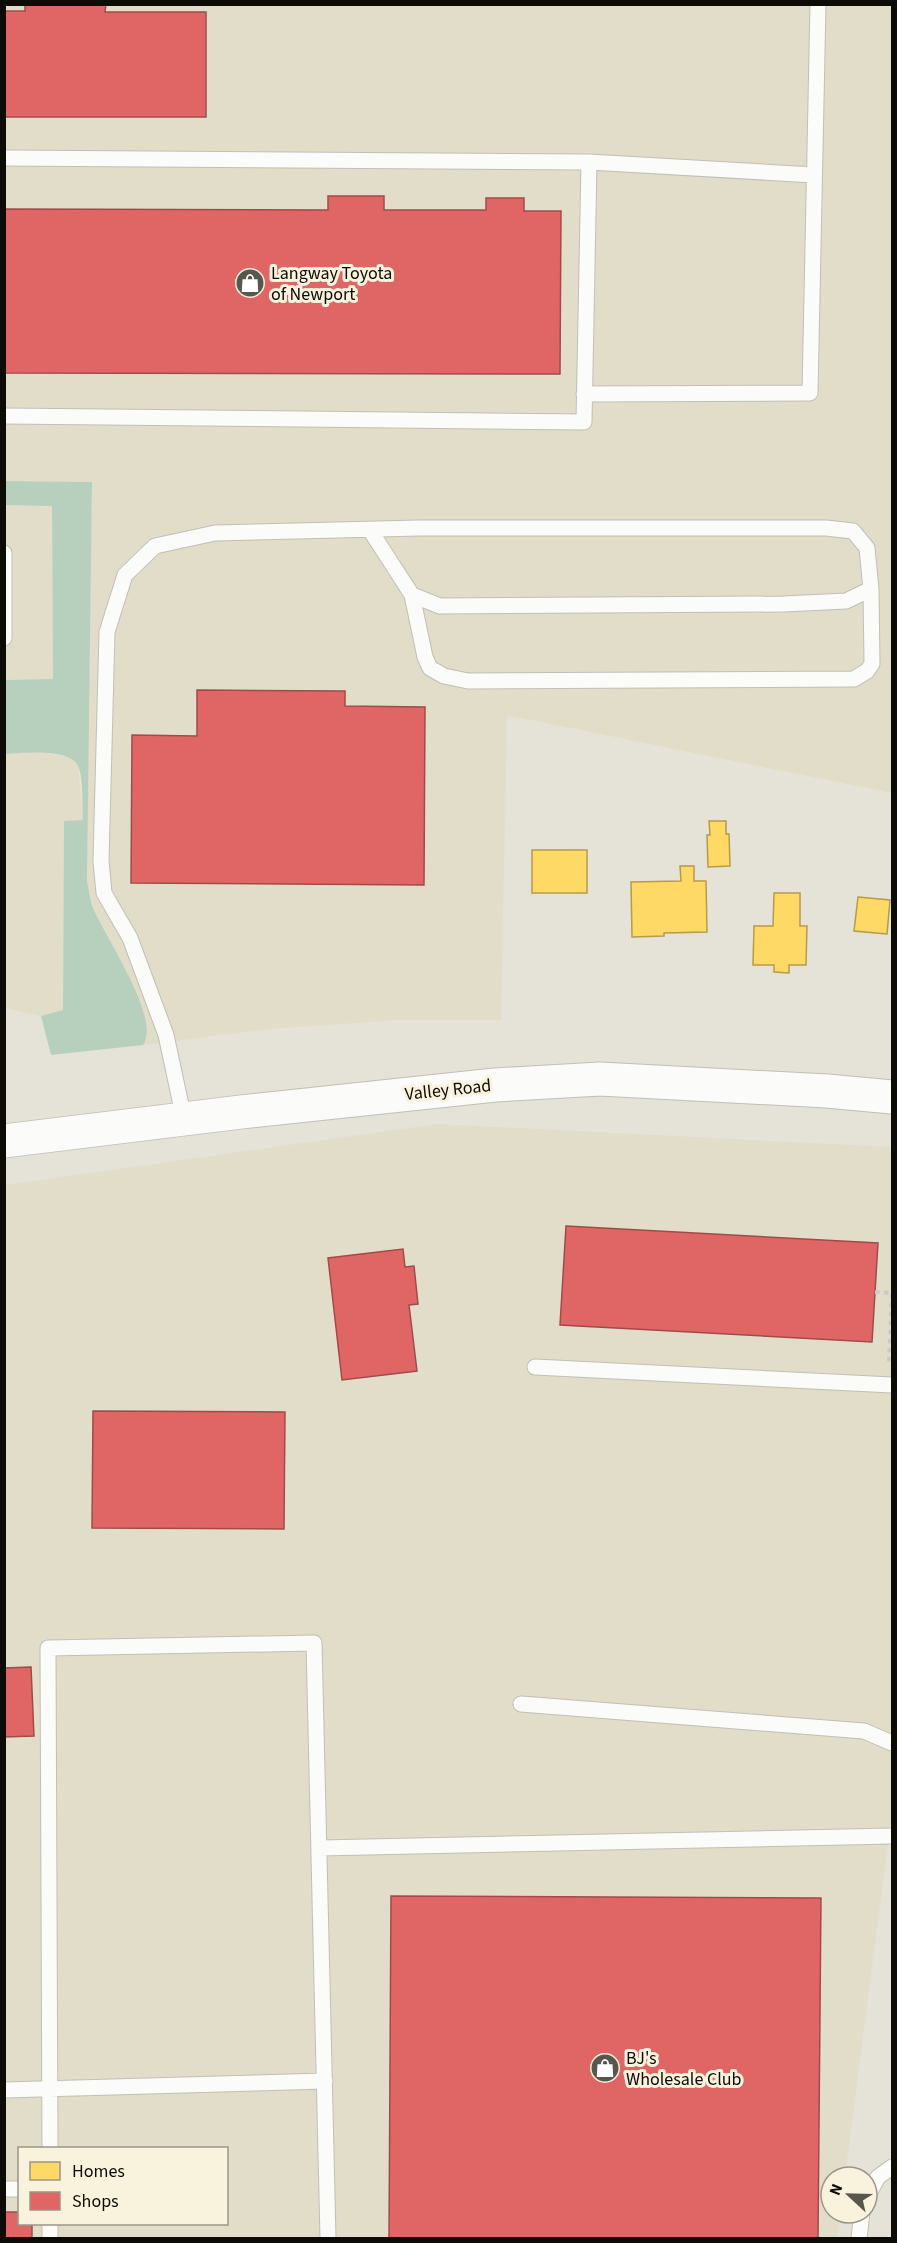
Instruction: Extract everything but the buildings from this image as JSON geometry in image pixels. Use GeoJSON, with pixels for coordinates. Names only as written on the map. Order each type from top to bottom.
{"type":"FeatureCollection","features":[{"type":"Feature","properties":{"kind":"main road","name":"Valley Road"},"geometry":{"type":"LineString","coordinates":[[4,1141],[495,1085],[600,1079],[827,1091],[892,1097]]}},
{"type":"Feature","properties":{"kind":"lane"},"geometry":{"type":"LineString","coordinates":[[584,394],[810,393],[818,4]]}},
{"type":"Feature","properties":{"kind":"lane"},"geometry":{"type":"LineString","coordinates":[[4,158],[589,162],[814,175]]}},
{"type":"Feature","properties":{"kind":"lane"},"geometry":{"type":"LineString","coordinates":[[4,416],[584,422],[589,162]]}},
{"type":"Feature","properties":{"kind":"lane"},"geometry":{"type":"LineString","coordinates":[[184,1119],[166,1035],[130,938],[104,893],[101,861],[107,632],[125,575],[155,546],[214,532],[419,528],[826,528],[853,531],[867,548],[871,589],[872,664],[867,671],[854,679],[468,681],[444,676],[430,668],[425,657],[412,595],[370,530]]}},
{"type":"Feature","properties":{"kind":"lane"},"geometry":{"type":"LineString","coordinates":[[4,553],[4,638]]}},
{"type":"Feature","properties":{"kind":"lane"},"geometry":{"type":"LineString","coordinates":[[412,595],[440,606],[784,604],[846,601],[871,589]]}},
{"type":"Feature","properties":{"kind":"lane"},"geometry":{"type":"LineString","coordinates":[[535,1367],[890,1385]]}},
{"type":"Feature","properties":{"kind":"lane"},"geometry":{"type":"LineString","coordinates":[[50,2147],[48,1648],[314,1643],[328,2238]]}},
{"type":"Feature","properties":{"kind":"lane"},"geometry":{"type":"LineString","coordinates":[[521,1704],[864,1731],[892,1743]]}},
{"type":"Feature","properties":{"kind":"lane"},"geometry":{"type":"LineString","coordinates":[[319,1848],[892,1836]]}},
{"type":"Feature","properties":{"kind":"lane"},"geometry":{"type":"LineString","coordinates":[[4,2090],[325,2081]]}},
{"type":"Feature","properties":{"kind":"lane"},"geometry":{"type":"LineString","coordinates":[[879,2175],[892,2167]]}},
{"type":"Feature","properties":{"kind":"path"},"geometry":{"type":"LineString","coordinates":[[875,1292],[892,1293],[890,1385]]}},
{"type":"Feature","properties":{"kind":"shaded area"},"geometry":{"type":"Polygon","coordinates":[[[5,5],[892,5],[892,793],[507,715],[501,1020],[398,1020],[270,1029],[143,1045],[147,1038],[93,905],[87,883],[92,482],[5,481],[5,5]]]}},
{"type":"Feature","properties":{"kind":"shaded area"},"geometry":{"type":"Polygon","coordinates":[[[4,505],[52,505],[53,679],[5,680],[4,505]]]}},
{"type":"Feature","properties":{"kind":"shaded area"},"geometry":{"type":"Polygon","coordinates":[[[34,751],[70,757],[78,765],[83,821],[64,821],[63,1010],[41,1016],[5,1008],[5,754],[34,751]]]}},
{"type":"Feature","properties":{"kind":"shaded area"},"geometry":{"type":"Polygon","coordinates":[[[438,1124],[892,1147],[892,1812],[847,2165],[819,2165],[819,2225],[839,2225],[837,2238],[5,2238],[4,1185],[438,1124]]]}},
{"type":"Feature","properties":{"kind":"green space"},"geometry":{"type":"Polygon","coordinates":[[[5,481],[92,482],[87,882],[98,919],[129,976],[145,1016],[147,1032],[143,1045],[51,1055],[41,1016],[63,1010],[64,821],[83,820],[82,783],[77,764],[64,756],[43,753],[5,754],[5,680],[53,679],[52,506],[5,505],[5,481]]]}},
{"type":"Feature","properties":{"kind":"place","name":"Langway Toyota of Newport"},"geometry":{"type":"Point","coordinates":[250,283]}},
{"type":"Feature","properties":{"kind":"place","name":"BJ's Wholesale Club"},"geometry":{"type":"Point","coordinates":[605,2068]}}]}
